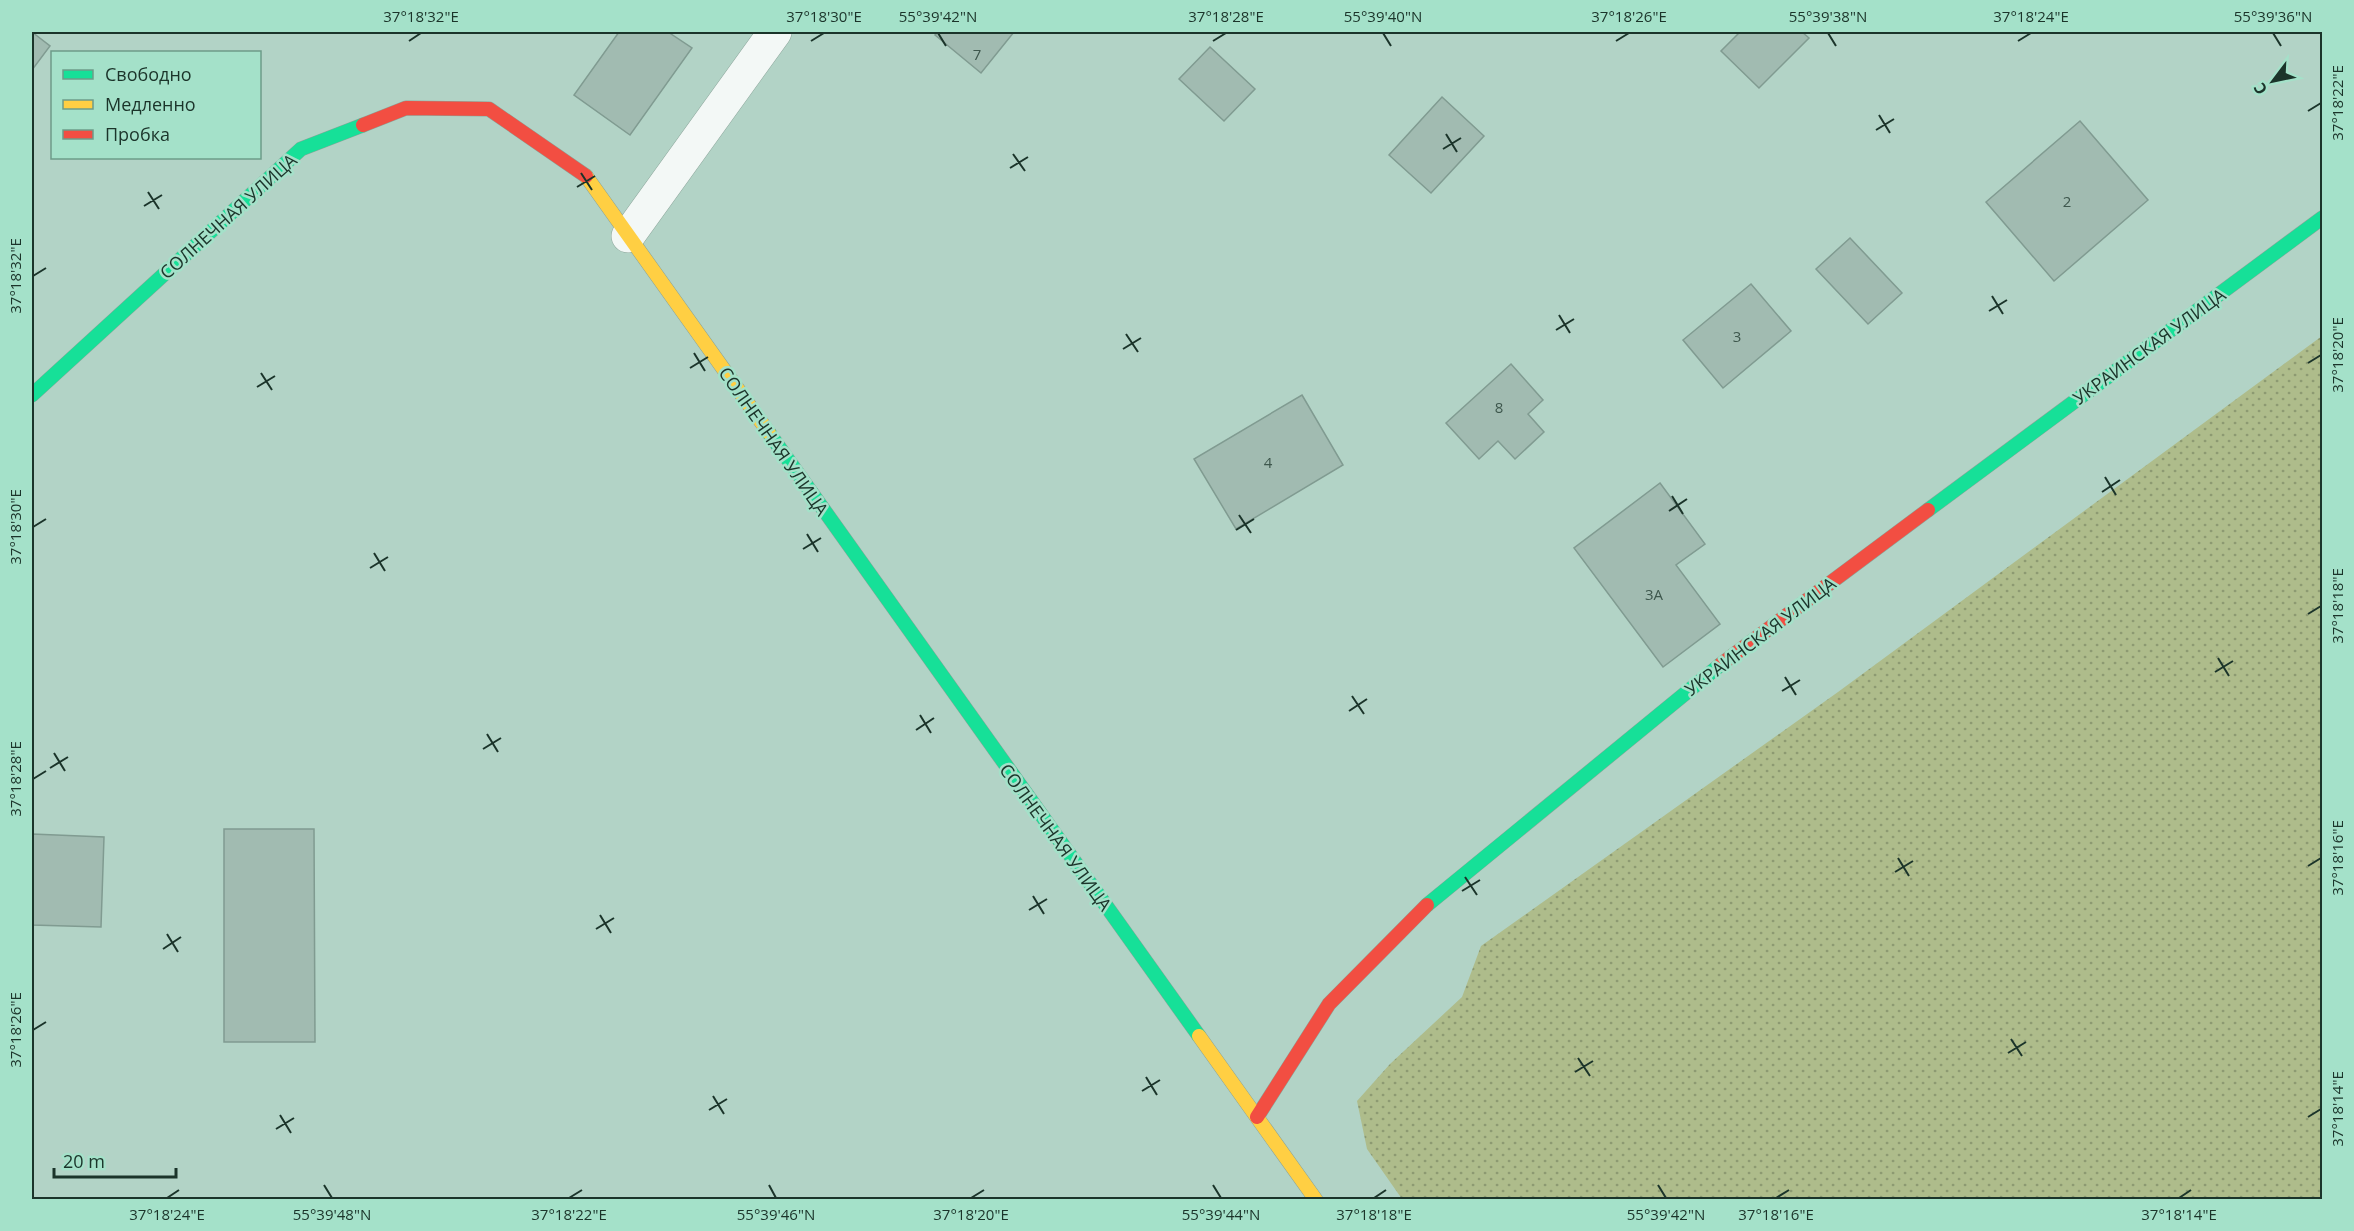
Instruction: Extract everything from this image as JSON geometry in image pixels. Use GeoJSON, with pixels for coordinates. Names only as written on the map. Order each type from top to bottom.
{"type":"FeatureCollection","features":[{"type":"Feature","properties":{"kind":"street"},"geometry":{"type":"LineString","coordinates":[[628,236],[775,32]]}},
{"type":"Feature","properties":{"kind":"street","name":"СОЛНЕЧНАЯ УЛИЦА"},"geometry":{"type":"LineString","coordinates":[[32,395],[301,149],[406,108],[489,109],[585,175],[1316,1200]]}},
{"type":"Feature","properties":{"kind":"street","name":"УКРАИНСКАЯ УЛИЦА"},"geometry":{"type":"LineString","coordinates":[[1257,1117],[1329,1004],[1427,905],[1732,654],[2322,218]]}},
{"type":"Feature","properties":{"kind":"green space"},"geometry":{"type":"Polygon","coordinates":[[[2322,336],[2322,1199],[1402,1199],[1367,1149],[1357,1101],[1390,1064],[1462,997],[1481,946],[1838,692],[2322,336]]]}},
{"type":"Feature","properties":{"kind":"building"},"geometry":{"type":"Polygon","coordinates":[[[32,32],[50,46],[32,70],[32,32]]]}},
{"type":"Feature","properties":{"kind":"building"},"geometry":{"type":"Polygon","coordinates":[[[619,32],[668,32],[692,48],[630,135],[574,95],[619,32]]]}},
{"type":"Feature","properties":{"kind":"building"},"geometry":{"type":"Polygon","coordinates":[[[938,32],[1014,32],[981,73],[935,35],[938,32]]]}},
{"type":"Feature","properties":{"kind":"building"},"geometry":{"type":"Polygon","coordinates":[[[1740,32],[1802,32],[1809,38],[1759,88],[1721,51],[1740,32]]]}},
{"type":"Feature","properties":{"kind":"building"},"geometry":{"type":"Polygon","coordinates":[[[1210,47],[1255,89],[1224,121],[1179,79],[1210,47]]]}},
{"type":"Feature","properties":{"kind":"building"},"geometry":{"type":"Polygon","coordinates":[[[1442,97],[1484,136],[1431,193],[1389,155],[1442,97]]]}},
{"type":"Feature","properties":{"kind":"building"},"geometry":{"type":"Polygon","coordinates":[[[2080,121],[2148,200],[2054,281],[1986,202],[2080,121]]]}},
{"type":"Feature","properties":{"kind":"building"},"geometry":{"type":"Polygon","coordinates":[[[1850,238],[1902,293],[1868,324],[1816,269],[1850,238]]]}},
{"type":"Feature","properties":{"kind":"building"},"geometry":{"type":"Polygon","coordinates":[[[1751,284],[1791,331],[1723,388],[1683,340],[1751,284]]]}},
{"type":"Feature","properties":{"kind":"building"},"geometry":{"type":"Polygon","coordinates":[[[1511,364],[1543,400],[1528,414],[1544,432],[1515,459],[1498,441],[1479,459],[1446,423],[1511,364]]]}},
{"type":"Feature","properties":{"kind":"building"},"geometry":{"type":"Polygon","coordinates":[[[1302,395],[1343,465],[1236,529],[1194,459],[1302,395]]]}},
{"type":"Feature","properties":{"kind":"building"},"geometry":{"type":"Polygon","coordinates":[[[1660,483],[1705,544],[1676,565],[1720,624],[1663,667],[1574,548],[1660,483]]]}},
{"type":"Feature","properties":{"kind":"building"},"geometry":{"type":"Polygon","coordinates":[[[224,829],[314,829],[315,1042],[224,1042],[224,829]]]}},
{"type":"Feature","properties":{"kind":"building"},"geometry":{"type":"Polygon","coordinates":[[[32,834],[104,837],[101,927],[32,925],[32,834]]]}},
{"type":"Feature","properties":{"kind":"traffic: fast"},"geometry":{"type":"LineString","coordinates":[[32,395],[301,149],[363,125]]}},
{"type":"Feature","properties":{"kind":"traffic: fast"},"geometry":{"type":"LineString","coordinates":[[1928,510],[2322,218]]}},
{"type":"Feature","properties":{"kind":"traffic: fast"},"geometry":{"type":"LineString","coordinates":[[769,433],[1199,1036]]}},
{"type":"Feature","properties":{"kind":"traffic: fast"},"geometry":{"type":"LineString","coordinates":[[1427,905],[1720,665]]}},
{"type":"Feature","properties":{"kind":"traffic: slow"},"geometry":{"type":"LineString","coordinates":[[586,176],[769,433]]}},
{"type":"Feature","properties":{"kind":"traffic: slow"},"geometry":{"type":"LineString","coordinates":[[1199,1036],[1316,1200]]}},
{"type":"Feature","properties":{"kind":"traffic: jam"},"geometry":{"type":"LineString","coordinates":[[363,125],[406,108],[489,109],[586,176]]}},
{"type":"Feature","properties":{"kind":"traffic: jam"},"geometry":{"type":"LineString","coordinates":[[1720,665],[1928,510]]}},
{"type":"Feature","properties":{"kind":"traffic: jam"},"geometry":{"type":"LineString","coordinates":[[1257,1117],[1329,1004],[1427,905]]}}]}
